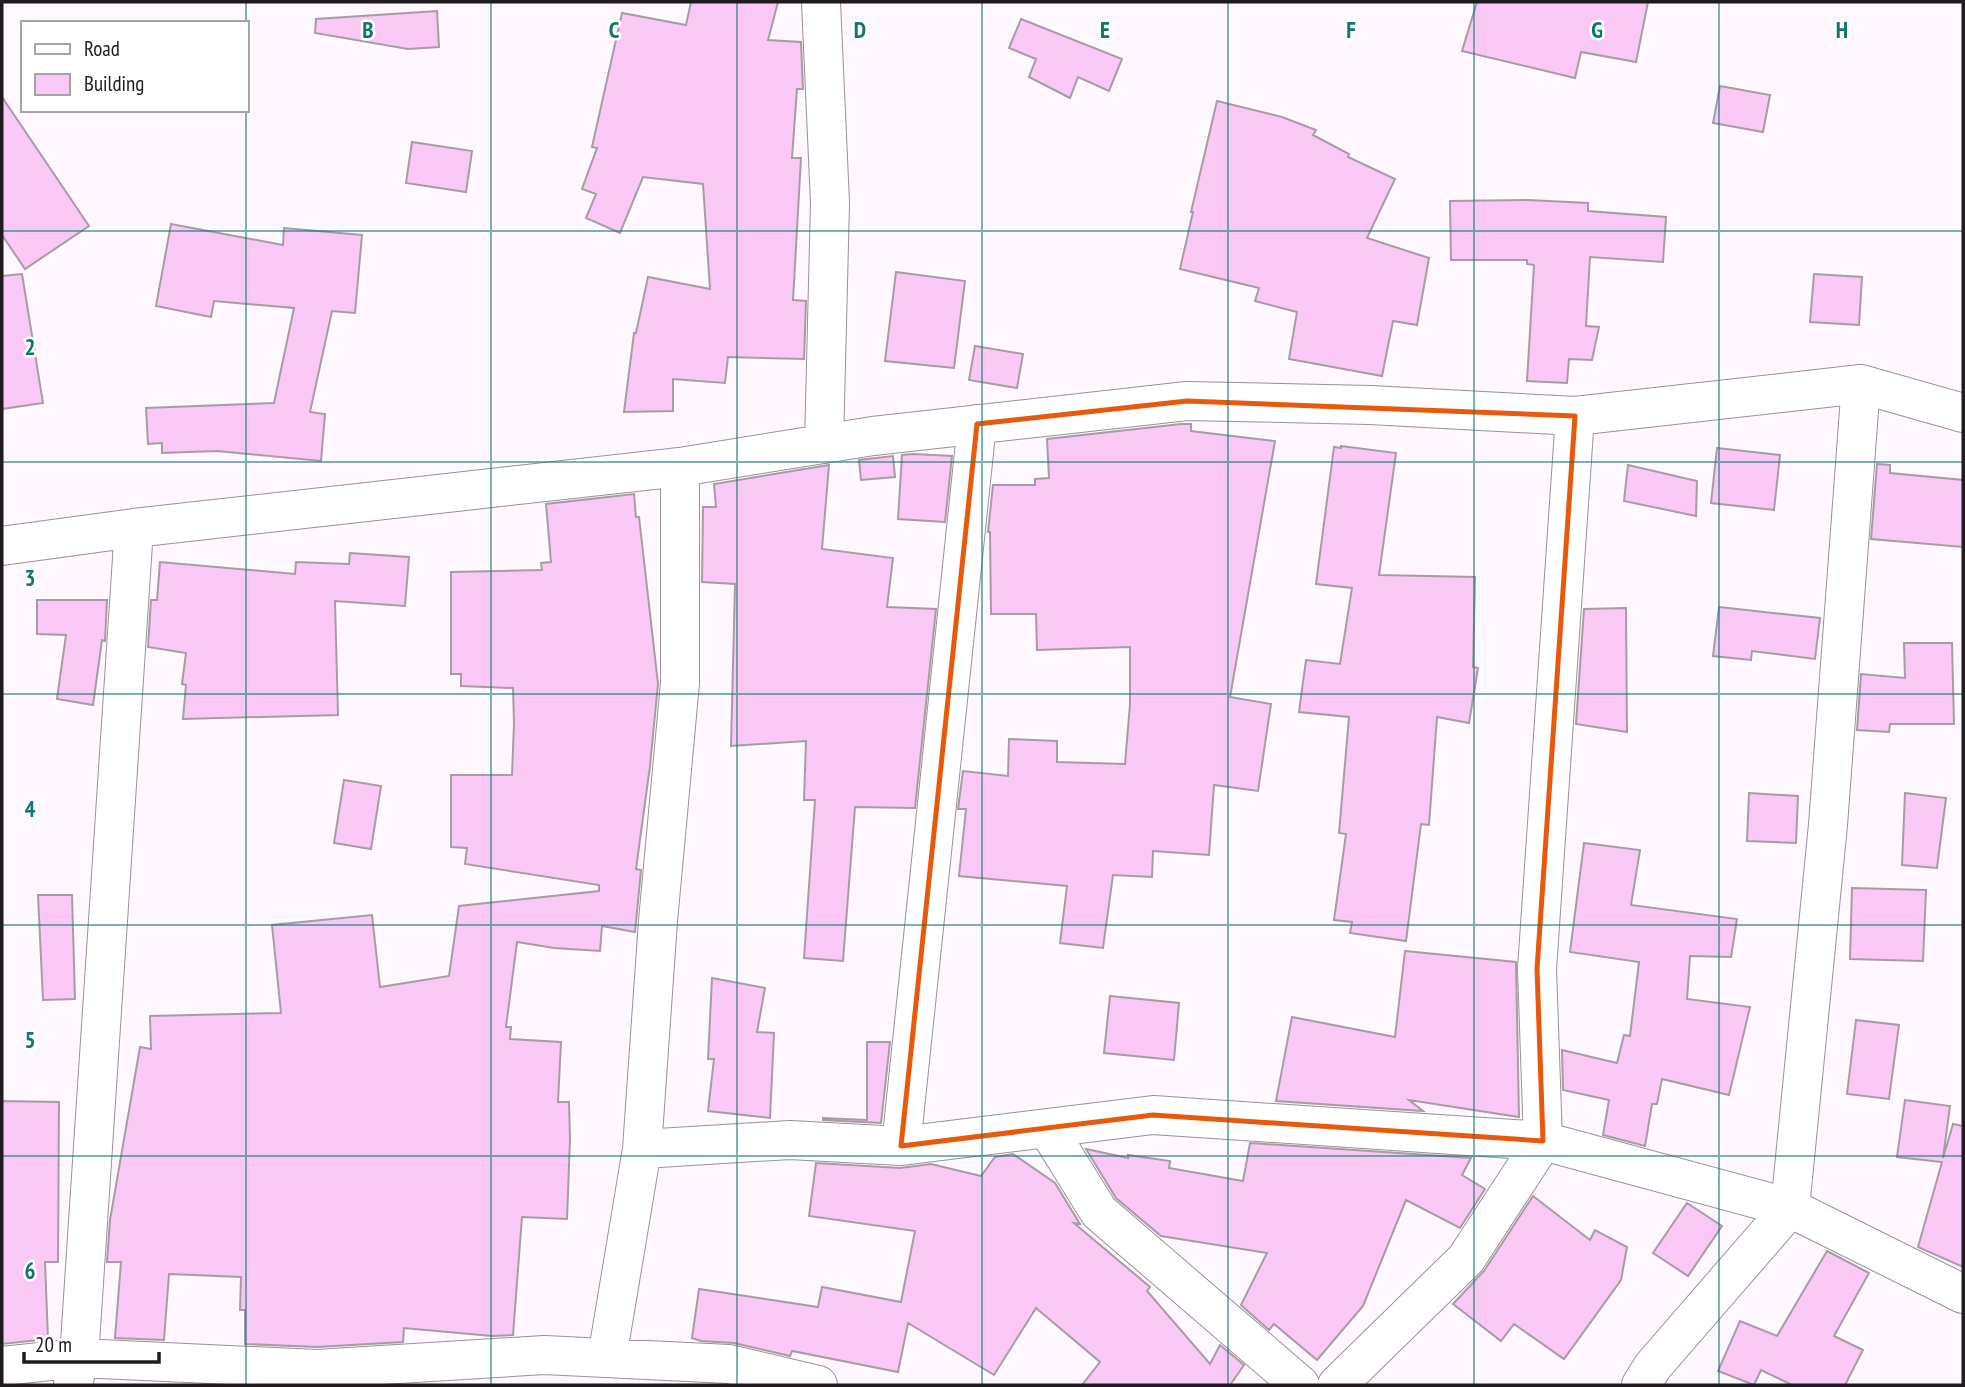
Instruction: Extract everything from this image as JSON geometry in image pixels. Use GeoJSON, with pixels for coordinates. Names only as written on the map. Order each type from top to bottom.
{"type":"FeatureCollection","features":[{"type":"Feature","properties":{"kind":"street"},"geometry":{"type":"LineString","coordinates":[[821,2],[830,203],[824,444]]}},
{"type":"Feature","properties":{"kind":"street"},"geometry":{"type":"LineString","coordinates":[[1641,1385],[1653,1366],[1790,1208],[1828,825],[1861,384]]}},
{"type":"Feature","properties":{"kind":"street"},"geometry":{"type":"LineString","coordinates":[[2,546],[134,527],[680,467],[873,436],[1187,401],[1370,405],[1575,416],[1861,384],[1963,413]]}},
{"type":"Feature","properties":{"kind":"street"},"geometry":{"type":"LineString","coordinates":[[1337,1385],[1466,1259],[1543,1141],[1537,968],[1575,416]]}},
{"type":"Feature","properties":{"kind":"street"},"geometry":{"type":"LineString","coordinates":[[901,1146],[977,424]]}},
{"type":"Feature","properties":{"kind":"street"},"geometry":{"type":"LineString","coordinates":[[607,1358],[642,1149],[658,921],[680,683],[680,467]]}},
{"type":"Feature","properties":{"kind":"street"},"geometry":{"type":"LineString","coordinates":[[76,1372],[134,527]]}},
{"type":"Feature","properties":{"kind":"street"},"geometry":{"type":"LineString","coordinates":[[642,1149],[790,1140],[901,1146],[1153,1115],[1543,1141],[1790,1208],[1963,1294]]}},
{"type":"Feature","properties":{"kind":"street"},"geometry":{"type":"LineString","coordinates":[[1047,1128],[1099,1212],[1300,1385]]}},
{"type":"Feature","properties":{"kind":"street"},"geometry":{"type":"LineString","coordinates":[[2,1366],[76,1372],[316,1377],[544,1355],[729,1364],[818,1385]]}},
{"type":"Feature","properties":{"kind":"highlighted area"},"geometry":{"type":"Polygon","coordinates":[[[1187,401],[1575,416],[1537,969],[1543,1141],[1153,1115],[901,1146],[977,424],[1187,401]]]}},
{"type":"Feature","properties":{"kind":"building"},"geometry":{"type":"Polygon","coordinates":[[[691,2],[778,2],[768,40],[801,42],[803,89],[797,89],[792,158],[801,158],[793,300],[806,301],[804,359],[728,357],[725,383],[673,379],[673,411],[624,412],[634,333],[648,277],[710,289],[703,184],[643,177],[620,233],[586,218],[596,194],[582,189],[597,148],[592,147],[622,13],[686,25],[691,2]]]}},
{"type":"Feature","properties":{"kind":"building"},"geometry":{"type":"Polygon","coordinates":[[[1477,2],[1648,2],[1636,62],[1581,52],[1575,78],[1462,51],[1477,2]]]}},
{"type":"Feature","properties":{"kind":"building"},"geometry":{"type":"Polygon","coordinates":[[[437,11],[439,47],[408,49],[315,33],[316,19],[437,11]]]}},
{"type":"Feature","properties":{"kind":"building"},"geometry":{"type":"Polygon","coordinates":[[[1021,19],[1122,59],[1109,91],[1078,77],[1070,98],[1029,77],[1036,59],[1009,48],[1021,19]]]}},
{"type":"Feature","properties":{"kind":"building"},"geometry":{"type":"Polygon","coordinates":[[[1720,86],[1770,95],[1763,132],[1713,123],[1720,86]]]}},
{"type":"Feature","properties":{"kind":"building"},"geometry":{"type":"Polygon","coordinates":[[[2,97],[89,226],[25,269],[2,235],[2,97]]]}},
{"type":"Feature","properties":{"kind":"building"},"geometry":{"type":"Polygon","coordinates":[[[1217,101],[1282,117],[1316,130],[1313,135],[1349,154],[1348,157],[1395,179],[1367,238],[1429,258],[1417,325],[1393,321],[1382,376],[1289,359],[1297,312],[1255,301],[1259,288],[1180,269],[1217,101]]]}},
{"type":"Feature","properties":{"kind":"building"},"geometry":{"type":"Polygon","coordinates":[[[412,142],[472,151],[466,192],[406,183],[412,142]]]}},
{"type":"Feature","properties":{"kind":"building"},"geometry":{"type":"Polygon","coordinates":[[[1528,200],[1588,203],[1588,211],[1666,217],[1663,262],[1590,257],[1586,326],[1599,327],[1592,360],[1569,359],[1567,383],[1527,381],[1534,265],[1527,264],[1527,260],[1451,260],[1450,201],[1528,200]]]}},
{"type":"Feature","properties":{"kind":"building"},"geometry":{"type":"Polygon","coordinates":[[[171,224],[283,245],[284,228],[362,235],[355,313],[332,311],[310,412],[325,414],[321,461],[217,451],[162,453],[162,443],[148,444],[146,408],[274,403],[294,308],[214,301],[211,317],[156,306],[171,224]]]}},
{"type":"Feature","properties":{"kind":"building"},"geometry":{"type":"Polygon","coordinates":[[[896,272],[965,281],[954,368],[885,361],[896,272]]]}},
{"type":"Feature","properties":{"kind":"building"},"geometry":{"type":"Polygon","coordinates":[[[22,274],[43,403],[2,409],[2,276],[22,274]]]}},
{"type":"Feature","properties":{"kind":"building"},"geometry":{"type":"Polygon","coordinates":[[[1814,274],[1862,277],[1859,325],[1810,322],[1814,274]]]}},
{"type":"Feature","properties":{"kind":"building"},"geometry":{"type":"Polygon","coordinates":[[[975,346],[1023,354],[1017,388],[969,380],[975,346]]]}},
{"type":"Feature","properties":{"kind":"building"},"geometry":{"type":"Polygon","coordinates":[[[1191,424],[1191,431],[1275,441],[1230,697],[1271,704],[1258,791],[1214,785],[1209,855],[1153,851],[1152,877],[1113,875],[1103,948],[1060,943],[1067,886],[959,876],[966,809],[958,809],[963,771],[1008,776],[1009,739],[1057,741],[1057,762],[1125,764],[1130,704],[1130,647],[1037,650],[1036,614],[991,614],[988,532],[993,485],[1035,485],[1035,479],[1049,478],[1047,439],[1191,424]]]}},
{"type":"Feature","properties":{"kind":"building"},"geometry":{"type":"Polygon","coordinates":[[[1334,447],[1396,453],[1379,575],[1475,577],[1473,667],[1478,668],[1469,723],[1437,717],[1429,825],[1421,824],[1406,941],[1350,933],[1352,922],[1334,920],[1346,834],[1339,833],[1349,717],[1299,712],[1306,660],[1340,664],[1352,588],[1316,584],[1334,447]]]}},
{"type":"Feature","properties":{"kind":"building"},"geometry":{"type":"Polygon","coordinates":[[[1717,448],[1780,455],[1774,510],[1711,503],[1717,448]]]}},
{"type":"Feature","properties":{"kind":"building"},"geometry":{"type":"Polygon","coordinates":[[[902,455],[952,456],[945,522],[898,519],[902,455]]]}},
{"type":"Feature","properties":{"kind":"building"},"geometry":{"type":"Polygon","coordinates":[[[893,456],[895,477],[861,480],[859,460],[893,456]]]}},
{"type":"Feature","properties":{"kind":"building"},"geometry":{"type":"Polygon","coordinates":[[[1877,464],[1890,465],[1890,473],[1963,480],[1963,547],[1871,539],[1877,464]]]}},
{"type":"Feature","properties":{"kind":"building"},"geometry":{"type":"Polygon","coordinates":[[[829,465],[822,549],[893,558],[887,607],[936,609],[915,808],[855,807],[843,961],[804,958],[815,800],[804,800],[806,741],[731,746],[735,584],[702,582],[703,507],[716,507],[714,484],[829,465]]]}},
{"type":"Feature","properties":{"kind":"building"},"geometry":{"type":"Polygon","coordinates":[[[1628,465],[1697,481],[1696,516],[1624,501],[1628,465]]]}},
{"type":"Feature","properties":{"kind":"building"},"geometry":{"type":"Polygon","coordinates":[[[634,494],[658,684],[636,869],[641,870],[635,932],[602,926],[600,951],[517,942],[506,1027],[511,1027],[510,1039],[561,1042],[558,1102],[569,1102],[570,1139],[567,1219],[522,1217],[513,1335],[492,1336],[404,1328],[403,1342],[317,1347],[245,1344],[245,1310],[240,1310],[241,1277],[169,1274],[164,1340],[115,1338],[121,1262],[107,1262],[110,1220],[140,1047],[151,1049],[150,1016],[281,1013],[272,925],[372,915],[380,987],[449,976],[459,906],[599,891],[599,885],[465,864],[467,848],[451,847],[451,775],[512,775],[514,723],[513,688],[461,686],[461,674],[451,674],[451,572],[542,570],[541,563],[551,562],[546,504],[634,494]]]}},
{"type":"Feature","properties":{"kind":"building"},"geometry":{"type":"Polygon","coordinates":[[[350,553],[409,557],[405,606],[335,601],[338,715],[183,719],[186,685],[182,684],[186,653],[148,647],[151,600],[157,600],[160,562],[295,574],[296,562],[349,564],[350,553]]]}},
{"type":"Feature","properties":{"kind":"building"},"geometry":{"type":"Polygon","coordinates":[[[37,600],[107,600],[105,641],[102,640],[93,705],[57,699],[66,635],[37,634],[37,600]]]}},
{"type":"Feature","properties":{"kind":"building"},"geometry":{"type":"Polygon","coordinates":[[[1719,607],[1820,618],[1815,659],[1752,651],[1751,660],[1713,656],[1719,607]]]}},
{"type":"Feature","properties":{"kind":"building"},"geometry":{"type":"Polygon","coordinates":[[[1626,608],[1627,732],[1576,724],[1584,609],[1626,608]]]}},
{"type":"Feature","properties":{"kind":"building"},"geometry":{"type":"Polygon","coordinates":[[[1904,643],[1952,643],[1954,724],[1890,724],[1889,732],[1857,730],[1861,674],[1905,678],[1904,643]]]}},
{"type":"Feature","properties":{"kind":"building"},"geometry":{"type":"Polygon","coordinates":[[[344,780],[381,786],[371,849],[334,843],[344,780]]]}},
{"type":"Feature","properties":{"kind":"building"},"geometry":{"type":"Polygon","coordinates":[[[1749,793],[1798,796],[1796,843],[1747,841],[1749,793]]]}},
{"type":"Feature","properties":{"kind":"building"},"geometry":{"type":"Polygon","coordinates":[[[1905,793],[1946,798],[1937,868],[1902,865],[1905,793]]]}},
{"type":"Feature","properties":{"kind":"building"},"geometry":{"type":"Polygon","coordinates":[[[1584,843],[1640,850],[1631,905],[1737,919],[1731,957],[1690,956],[1687,999],[1750,1007],[1729,1095],[1662,1079],[1657,1104],[1652,1104],[1645,1146],[1603,1135],[1609,1100],[1563,1090],[1562,1050],[1617,1063],[1624,1035],[1630,1036],[1639,962],[1570,952],[1584,843]]]}},
{"type":"Feature","properties":{"kind":"building"},"geometry":{"type":"Polygon","coordinates":[[[1852,888],[1926,890],[1923,961],[1850,959],[1852,888]]]}},
{"type":"Feature","properties":{"kind":"building"},"geometry":{"type":"Polygon","coordinates":[[[38,895],[72,895],[75,999],[43,1000],[38,895]]]}},
{"type":"Feature","properties":{"kind":"building"},"geometry":{"type":"Polygon","coordinates":[[[1405,951],[1516,962],[1519,1117],[1409,1100],[1423,1111],[1276,1101],[1292,1017],[1395,1037],[1405,951]]]}},
{"type":"Feature","properties":{"kind":"building"},"geometry":{"type":"Polygon","coordinates":[[[712,978],[765,988],[757,1032],[774,1033],[770,1118],[708,1111],[714,1059],[708,1059],[712,978]]]}},
{"type":"Feature","properties":{"kind":"building"},"geometry":{"type":"Polygon","coordinates":[[[1110,996],[1179,1003],[1174,1060],[1104,1053],[1110,996]]]}},
{"type":"Feature","properties":{"kind":"building"},"geometry":{"type":"Polygon","coordinates":[[[1856,1020],[1899,1025],[1889,1099],[1847,1094],[1856,1020]]]}},
{"type":"Feature","properties":{"kind":"building"},"geometry":{"type":"Polygon","coordinates":[[[867,1042],[890,1042],[881,1123],[823,1120],[867,1120],[867,1042]]]}},
{"type":"Feature","properties":{"kind":"building"},"geometry":{"type":"Polygon","coordinates":[[[1905,1100],[1950,1106],[1943,1158],[1953,1124],[1963,1126],[1963,1267],[1918,1247],[1942,1162],[1897,1157],[1905,1100]]]}},
{"type":"Feature","properties":{"kind":"building"},"geometry":{"type":"Polygon","coordinates":[[[2,1101],[59,1102],[58,1262],[45,1262],[48,1339],[2,1344],[2,1101]]]}},
{"type":"Feature","properties":{"kind":"building"},"geometry":{"type":"Polygon","coordinates":[[[1250,1143],[1471,1158],[1462,1175],[1485,1189],[1460,1228],[1406,1200],[1363,1306],[1317,1360],[1274,1324],[1269,1330],[1241,1305],[1267,1253],[1161,1236],[1116,1198],[1086,1149],[1128,1158],[1128,1155],[1170,1161],[1169,1168],[1243,1181],[1250,1143]]]}},
{"type":"Feature","properties":{"kind":"building"},"geometry":{"type":"Polygon","coordinates":[[[1013,1154],[1055,1183],[1080,1224],[1074,1223],[1150,1287],[1147,1291],[1210,1364],[1220,1345],[1244,1365],[1230,1385],[1082,1385],[1100,1362],[1036,1308],[994,1375],[908,1323],[898,1372],[792,1351],[790,1356],[734,1343],[692,1338],[699,1289],[818,1307],[822,1287],[901,1302],[915,1231],[809,1216],[816,1163],[900,1168],[931,1164],[981,1176],[995,1157],[1013,1154]]]}},
{"type":"Feature","properties":{"kind":"building"},"geometry":{"type":"Polygon","coordinates":[[[1533,1196],[1590,1240],[1595,1230],[1627,1247],[1621,1280],[1564,1359],[1514,1324],[1501,1341],[1453,1304],[1484,1271],[1533,1196]]]}},
{"type":"Feature","properties":{"kind":"building"},"geometry":{"type":"Polygon","coordinates":[[[1687,1203],[1722,1226],[1688,1276],[1653,1253],[1687,1203]]]}},
{"type":"Feature","properties":{"kind":"building"},"geometry":{"type":"Polygon","coordinates":[[[1827,1251],[1869,1273],[1834,1336],[1863,1350],[1845,1385],[1792,1385],[1761,1370],[1754,1385],[1718,1371],[1740,1321],[1777,1336],[1827,1251]]]}}]}
